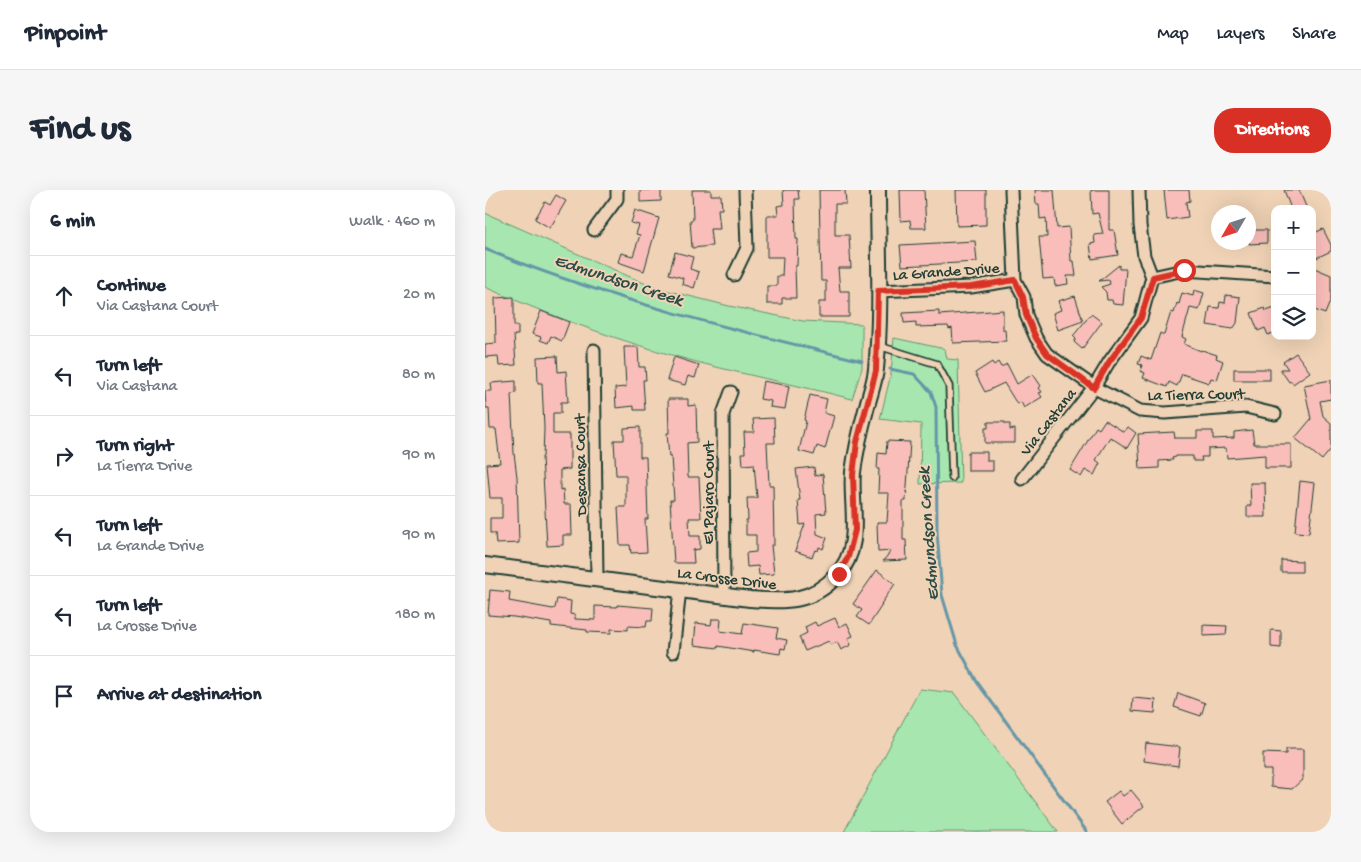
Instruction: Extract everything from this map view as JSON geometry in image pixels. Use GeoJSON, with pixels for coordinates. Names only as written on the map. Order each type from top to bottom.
{"type":"FeatureCollection","features":[{"type":"Feature","properties":{"kind":"street"},"geometry":{"type":"LineString","coordinates":[[594,230],[617,199],[617,190]]}},
{"type":"Feature","properties":{"kind":"street"},"geometry":{"type":"LineString","coordinates":[[734,275],[747,248],[745,190]]}},
{"type":"Feature","properties":{"kind":"street","name":"La Crosse Drive"},"geometry":{"type":"LineString","coordinates":[[485,565],[781,602],[806,598],[826,586],[839,574],[848,557],[855,530],[853,475],[857,442],[876,371],[878,190]]}},
{"type":"Feature","properties":{"kind":"street","name":"La Tierra Court"},"geometry":{"type":"LineString","coordinates":[[1011,190],[1015,280],[1023,297],[1026,315],[1036,338],[1047,354],[1093,387],[1141,411],[1165,413],[1246,407],[1275,414]]}},
{"type":"Feature","properties":{"kind":"street"},"geometry":{"type":"LineString","coordinates":[[1139,190],[1140,225],[1144,256],[1153,277],[1184,270],[1271,276]]}},
{"type":"Feature","properties":{"kind":"street","name":"Via Castana"},"geometry":{"type":"LineString","coordinates":[[1022,479],[1093,387],[1141,318],[1153,277]]}},
{"type":"Feature","properties":{"kind":"street","name":"La Grande Drive"},"geometry":{"type":"LineString","coordinates":[[878,291],[971,287],[1015,280]]}},
{"type":"Feature","properties":{"kind":"street","name":"Descansa Court"},"geometry":{"type":"LineString","coordinates":[[594,350],[597,578]]}},
{"type":"Feature","properties":{"kind":"street","name":"El Pajaro Court"},"geometry":{"type":"LineString","coordinates":[[724,596],[723,414],[731,392]]}},
{"type":"Feature","properties":{"kind":"street"},"geometry":{"type":"LineString","coordinates":[[673,652],[680,590]]}},
{"type":"Feature","properties":{"kind":"lane"},"geometry":{"type":"LineString","coordinates":[[877,346],[937,364],[949,386],[952,478]]}},
{"type":"Feature","properties":{"kind":"green space"},"geometry":{"type":"Polygon","coordinates":[[[485,213],[653,287],[729,306],[803,321],[862,324],[862,368],[852,399],[705,364],[641,346],[546,313],[485,287],[485,213]]]}},
{"type":"Feature","properties":{"kind":"green space"},"geometry":{"type":"Polygon","coordinates":[[[894,338],[945,349],[947,359],[958,360],[961,483],[920,484],[921,424],[880,419],[891,374],[894,338]]]}},
{"type":"Feature","properties":{"kind":"green space"},"geometry":{"type":"Polygon","coordinates":[[[920,689],[954,693],[1058,832],[844,832],[920,689]]]}},
{"type":"Feature","properties":{"kind":"building"},"geometry":{"type":"Polygon","coordinates":[[[640,190],[661,190],[661,201],[640,202],[640,190]]]}},
{"type":"Feature","properties":{"kind":"building"},"geometry":{"type":"Polygon","coordinates":[[[692,190],[711,190],[711,195],[721,195],[722,209],[718,209],[720,229],[710,229],[712,246],[692,248],[690,220],[693,220],[692,190]]]}},
{"type":"Feature","properties":{"kind":"building"},"geometry":{"type":"Polygon","coordinates":[[[783,190],[798,190],[799,199],[795,199],[796,239],[798,239],[797,266],[795,266],[796,298],[782,298],[782,304],[767,304],[767,286],[777,286],[777,276],[782,276],[783,257],[767,257],[767,215],[778,215],[777,206],[784,205],[783,190]]]}},
{"type":"Feature","properties":{"kind":"building"},"geometry":{"type":"Polygon","coordinates":[[[819,190],[845,190],[846,204],[835,204],[835,235],[849,235],[851,268],[838,268],[840,291],[849,291],[849,317],[819,317],[819,302],[826,302],[826,281],[821,281],[819,190]]]}},
{"type":"Feature","properties":{"kind":"building"},"geometry":{"type":"Polygon","coordinates":[[[900,190],[924,190],[926,228],[911,228],[910,220],[901,221],[900,190]]]}},
{"type":"Feature","properties":{"kind":"building"},"geometry":{"type":"Polygon","coordinates":[[[956,190],[986,190],[986,225],[957,226],[956,190]]]}},
{"type":"Feature","properties":{"kind":"building"},"geometry":{"type":"Polygon","coordinates":[[[1035,190],[1054,190],[1057,228],[1069,227],[1071,261],[1074,261],[1076,276],[1067,276],[1068,284],[1055,286],[1054,278],[1043,279],[1039,237],[1047,237],[1046,218],[1040,219],[1039,204],[1036,204],[1035,190]]]}},
{"type":"Feature","properties":{"kind":"building"},"geometry":{"type":"Polygon","coordinates":[[[1091,190],[1109,190],[1109,230],[1114,230],[1118,255],[1092,259],[1090,244],[1095,243],[1094,235],[1103,234],[1098,213],[1092,214],[1091,190]]]}},
{"type":"Feature","properties":{"kind":"building"},"geometry":{"type":"Polygon","coordinates":[[[1164,190],[1189,190],[1190,201],[1186,202],[1188,217],[1167,220],[1164,190]]]}},
{"type":"Feature","properties":{"kind":"building"},"geometry":{"type":"Polygon","coordinates":[[[1284,190],[1299,190],[1305,205],[1290,205],[1284,190]]]}},
{"type":"Feature","properties":{"kind":"building"},"geometry":{"type":"Polygon","coordinates":[[[556,195],[566,201],[550,228],[535,219],[545,202],[550,205],[556,195]]]}},
{"type":"Feature","properties":{"kind":"building"},"geometry":{"type":"Polygon","coordinates":[[[635,210],[659,218],[644,271],[618,262],[621,253],[633,256],[640,235],[636,234],[639,225],[631,223],[635,210]]]}},
{"type":"Feature","properties":{"kind":"building"},"geometry":{"type":"Polygon","coordinates":[[[1323,229],[1331,245],[1331,251],[1316,258],[1316,250],[1316,232],[1323,229]]]}},
{"type":"Feature","properties":{"kind":"building"},"geometry":{"type":"Polygon","coordinates":[[[1256,230],[1267,230],[1267,243],[1256,244],[1256,230]]]}},
{"type":"Feature","properties":{"kind":"building"},"geometry":{"type":"Polygon","coordinates":[[[975,241],[977,262],[902,266],[900,245],[975,241]]]}},
{"type":"Feature","properties":{"kind":"building"},"geometry":{"type":"Polygon","coordinates":[[[675,252],[693,257],[690,269],[699,272],[694,288],[682,284],[683,278],[669,274],[675,252]]]}},
{"type":"Feature","properties":{"kind":"building"},"geometry":{"type":"Polygon","coordinates":[[[1119,265],[1119,269],[1126,269],[1123,305],[1113,304],[1112,300],[1107,300],[1106,292],[1101,287],[1110,284],[1109,280],[1099,281],[1119,265]]]}},
{"type":"Feature","properties":{"kind":"building"},"geometry":{"type":"Polygon","coordinates":[[[1316,269],[1331,275],[1331,299],[1325,314],[1316,311],[1316,269]]]}},
{"type":"Feature","properties":{"kind":"building"},"geometry":{"type":"Polygon","coordinates":[[[1194,290],[1204,293],[1199,310],[1190,308],[1182,337],[1186,339],[1184,344],[1217,355],[1216,358],[1223,361],[1217,380],[1211,378],[1209,383],[1182,374],[1177,386],[1169,382],[1167,387],[1143,378],[1145,373],[1140,371],[1142,365],[1138,364],[1141,356],[1151,360],[1160,333],[1164,335],[1171,312],[1174,313],[1182,293],[1193,296],[1194,290]]]}},
{"type":"Feature","properties":{"kind":"building"},"geometry":{"type":"Polygon","coordinates":[[[1226,295],[1240,297],[1237,323],[1233,329],[1207,325],[1210,307],[1219,308],[1220,302],[1225,303],[1226,295]]]}},
{"type":"Feature","properties":{"kind":"building"},"geometry":{"type":"Polygon","coordinates":[[[1075,296],[1083,321],[1058,330],[1053,313],[1061,310],[1058,301],[1075,296]]]}},
{"type":"Feature","properties":{"kind":"building"},"geometry":{"type":"Polygon","coordinates":[[[514,297],[514,326],[518,326],[518,335],[514,335],[516,365],[499,366],[498,356],[485,357],[485,344],[496,343],[495,298],[514,297]]]}},
{"type":"Feature","properties":{"kind":"building"},"geometry":{"type":"Polygon","coordinates":[[[1265,308],[1266,311],[1271,309],[1271,334],[1268,335],[1265,328],[1258,331],[1251,313],[1265,308]]]}},
{"type":"Feature","properties":{"kind":"building"},"geometry":{"type":"Polygon","coordinates":[[[1003,310],[1003,330],[1005,330],[1006,341],[953,343],[952,328],[949,329],[948,326],[916,327],[916,322],[904,323],[903,313],[939,311],[939,315],[1003,310]]]}},
{"type":"Feature","properties":{"kind":"building"},"geometry":{"type":"Polygon","coordinates":[[[541,311],[569,322],[562,341],[551,336],[548,343],[540,340],[541,337],[532,334],[541,311]]]}},
{"type":"Feature","properties":{"kind":"building"},"geometry":{"type":"Polygon","coordinates":[[[1091,314],[1102,322],[1082,349],[1074,342],[1076,339],[1073,336],[1091,314]]]}},
{"type":"Feature","properties":{"kind":"building"},"geometry":{"type":"Polygon","coordinates":[[[624,347],[638,347],[639,367],[645,367],[646,380],[643,380],[645,410],[634,410],[634,406],[616,408],[615,388],[626,387],[624,347]]]}},
{"type":"Feature","properties":{"kind":"building"},"geometry":{"type":"Polygon","coordinates":[[[1296,353],[1310,372],[1293,384],[1291,381],[1289,382],[1280,369],[1288,369],[1283,362],[1296,353]]]}},
{"type":"Feature","properties":{"kind":"building"},"geometry":{"type":"Polygon","coordinates":[[[557,356],[558,372],[566,371],[568,402],[561,402],[561,413],[553,413],[553,434],[570,434],[570,469],[560,470],[560,490],[563,489],[564,504],[571,504],[572,535],[563,535],[563,545],[547,546],[542,457],[544,428],[542,383],[538,383],[537,357],[557,356]]]}},
{"type":"Feature","properties":{"kind":"building"},"geometry":{"type":"Polygon","coordinates":[[[674,357],[699,365],[695,378],[688,376],[685,385],[667,380],[674,357]]]}},
{"type":"Feature","properties":{"kind":"building"},"geometry":{"type":"Polygon","coordinates":[[[992,362],[994,365],[998,362],[1001,367],[1007,364],[1017,384],[1033,374],[1041,386],[1039,388],[1042,392],[1039,393],[1042,397],[1024,408],[1021,402],[1017,404],[1004,383],[985,392],[975,373],[992,362]]]}},
{"type":"Feature","properties":{"kind":"building"},"geometry":{"type":"Polygon","coordinates":[[[1234,369],[1270,369],[1270,380],[1234,380],[1234,369]]]}},
{"type":"Feature","properties":{"kind":"building"},"geometry":{"type":"Polygon","coordinates":[[[1331,380],[1331,399],[1320,401],[1323,416],[1331,423],[1331,449],[1322,460],[1295,438],[1311,419],[1304,385],[1331,380]]]}},
{"type":"Feature","properties":{"kind":"building"},"geometry":{"type":"Polygon","coordinates":[[[516,381],[516,393],[511,394],[517,477],[519,543],[496,544],[495,533],[490,533],[490,518],[502,518],[502,498],[490,498],[487,464],[500,463],[496,429],[490,429],[489,408],[486,408],[485,391],[492,391],[491,383],[516,381]]]}},
{"type":"Feature","properties":{"kind":"building"},"geometry":{"type":"Polygon","coordinates":[[[763,381],[789,386],[785,409],[770,407],[771,401],[760,399],[763,381]]]}},
{"type":"Feature","properties":{"kind":"building"},"geometry":{"type":"Polygon","coordinates":[[[810,395],[827,399],[824,413],[834,416],[825,449],[817,446],[814,455],[799,451],[810,395]]]}},
{"type":"Feature","properties":{"kind":"building"},"geometry":{"type":"Polygon","coordinates":[[[668,399],[688,399],[688,406],[696,405],[697,442],[687,443],[688,477],[699,477],[701,518],[689,518],[690,536],[700,536],[700,549],[693,550],[694,563],[674,563],[670,500],[674,500],[667,433],[669,433],[668,399]]]}},
{"type":"Feature","properties":{"kind":"building"},"geometry":{"type":"Polygon","coordinates":[[[774,418],[775,443],[767,443],[769,485],[773,485],[774,545],[771,545],[774,574],[759,575],[758,566],[747,567],[746,553],[756,552],[756,535],[746,535],[746,520],[748,520],[747,498],[757,498],[754,464],[743,465],[742,453],[745,453],[744,432],[754,432],[753,419],[774,418]]]}},
{"type":"Feature","properties":{"kind":"building"},"geometry":{"type":"Polygon","coordinates":[[[1105,420],[1124,432],[1128,427],[1136,433],[1127,448],[1110,437],[1096,460],[1100,463],[1094,475],[1085,470],[1081,477],[1070,470],[1096,427],[1099,429],[1105,420]]]}},
{"type":"Feature","properties":{"kind":"building"},"geometry":{"type":"Polygon","coordinates":[[[988,422],[1005,422],[1005,424],[1010,424],[1010,430],[1015,429],[1015,443],[985,443],[985,428],[988,428],[988,422]]]}},
{"type":"Feature","properties":{"kind":"building"},"geometry":{"type":"Polygon","coordinates":[[[640,427],[640,457],[646,457],[648,519],[645,519],[647,552],[631,553],[630,545],[620,545],[618,507],[626,507],[626,475],[616,475],[614,440],[624,440],[624,428],[640,427]]]}},
{"type":"Feature","properties":{"kind":"building"},"geometry":{"type":"Polygon","coordinates":[[[1252,430],[1254,444],[1291,444],[1291,468],[1265,468],[1265,455],[1227,458],[1226,448],[1208,449],[1208,457],[1201,457],[1202,461],[1193,461],[1193,456],[1176,456],[1172,458],[1173,460],[1159,461],[1159,468],[1140,469],[1138,434],[1174,432],[1175,438],[1197,438],[1197,431],[1213,431],[1213,439],[1234,438],[1234,432],[1252,430]]]}},
{"type":"Feature","properties":{"kind":"building"},"geometry":{"type":"Polygon","coordinates":[[[887,441],[910,442],[906,501],[903,501],[903,540],[906,540],[907,560],[883,561],[891,551],[878,552],[877,522],[887,522],[889,493],[878,493],[878,453],[886,454],[887,441]]]}},
{"type":"Feature","properties":{"kind":"building"},"geometry":{"type":"Polygon","coordinates":[[[968,452],[987,452],[987,461],[993,461],[993,471],[968,471],[968,452]]]}},
{"type":"Feature","properties":{"kind":"building"},"geometry":{"type":"Polygon","coordinates":[[[814,467],[815,476],[823,474],[826,513],[816,514],[817,534],[827,538],[823,549],[819,547],[818,551],[815,550],[812,557],[795,551],[805,524],[800,525],[798,500],[800,500],[796,469],[814,467]]]}},
{"type":"Feature","properties":{"kind":"building"},"geometry":{"type":"Polygon","coordinates":[[[1300,481],[1315,483],[1309,533],[1295,532],[1300,481]]]}},
{"type":"Feature","properties":{"kind":"building"},"geometry":{"type":"Polygon","coordinates":[[[1250,483],[1265,483],[1266,517],[1247,517],[1247,506],[1251,506],[1250,483]]]}},
{"type":"Feature","properties":{"kind":"building"},"geometry":{"type":"Polygon","coordinates":[[[1281,560],[1302,561],[1302,572],[1281,572],[1281,560]]]}},
{"type":"Feature","properties":{"kind":"building"},"geometry":{"type":"Polygon","coordinates":[[[877,570],[895,584],[869,625],[857,617],[862,610],[853,604],[877,570]]]}},
{"type":"Feature","properties":{"kind":"building"},"geometry":{"type":"Polygon","coordinates":[[[490,590],[510,592],[509,601],[553,609],[557,599],[571,601],[570,614],[575,615],[575,619],[595,620],[595,606],[617,607],[617,605],[653,608],[652,621],[647,621],[646,627],[628,626],[628,630],[611,629],[611,633],[587,632],[587,630],[551,626],[551,623],[488,615],[490,590]]]}},
{"type":"Feature","properties":{"kind":"building"},"geometry":{"type":"Polygon","coordinates":[[[835,618],[839,627],[847,623],[853,636],[848,638],[851,645],[841,650],[837,642],[831,645],[829,641],[805,651],[799,637],[807,633],[805,627],[815,622],[817,626],[835,618]]]}},
{"type":"Feature","properties":{"kind":"building"},"geometry":{"type":"Polygon","coordinates":[[[712,619],[721,619],[720,631],[742,634],[744,623],[778,628],[776,638],[787,640],[785,649],[781,648],[780,654],[718,646],[718,648],[694,645],[696,623],[711,625],[712,619]]]}},
{"type":"Feature","properties":{"kind":"building"},"geometry":{"type":"Polygon","coordinates":[[[1203,625],[1227,626],[1226,635],[1203,636],[1203,625]]]}},
{"type":"Feature","properties":{"kind":"building"},"geometry":{"type":"Polygon","coordinates":[[[1271,630],[1281,631],[1281,648],[1271,647],[1271,630]]]}},
{"type":"Feature","properties":{"kind":"building"},"geometry":{"type":"Polygon","coordinates":[[[1178,693],[1205,703],[1201,716],[1174,707],[1178,693]]]}},
{"type":"Feature","properties":{"kind":"building"},"geometry":{"type":"Polygon","coordinates":[[[1133,698],[1156,700],[1155,713],[1132,711],[1133,698]]]}},
{"type":"Feature","properties":{"kind":"building"},"geometry":{"type":"Polygon","coordinates":[[[1146,743],[1180,747],[1178,766],[1144,761],[1146,743]]]}},
{"type":"Feature","properties":{"kind":"building"},"geometry":{"type":"Polygon","coordinates":[[[1286,749],[1303,749],[1303,779],[1292,789],[1271,787],[1271,770],[1263,770],[1263,753],[1286,754],[1286,749]]]}},
{"type":"Feature","properties":{"kind":"building"},"geometry":{"type":"Polygon","coordinates":[[[1131,790],[1144,806],[1122,824],[1105,802],[1119,791],[1123,796],[1131,790]]]}},
{"type":"Feature","properties":{"kind":"waterway","name":"Edmundson Creek"},"geometry":{"type":"LineString","coordinates":[[485,249],[577,283],[671,312],[862,361]]}},
{"type":"Feature","properties":{"kind":"waterway","name":"Edmundson Creek"},"geometry":{"type":"LineString","coordinates":[[890,369],[914,374],[931,392],[936,407],[937,532],[942,595],[957,645],[977,682],[1087,832]]}},
{"type":"Feature","properties":{"kind":"route"},"geometry":{"type":"LineString","coordinates":[[839,574],[848,557],[855,530],[853,475],[857,442],[876,371],[878,291],[971,287],[1015,280],[1023,297],[1026,315],[1036,338],[1047,354],[1094,388],[1109,362],[1141,318],[1153,277],[1184,270]]}}]}
